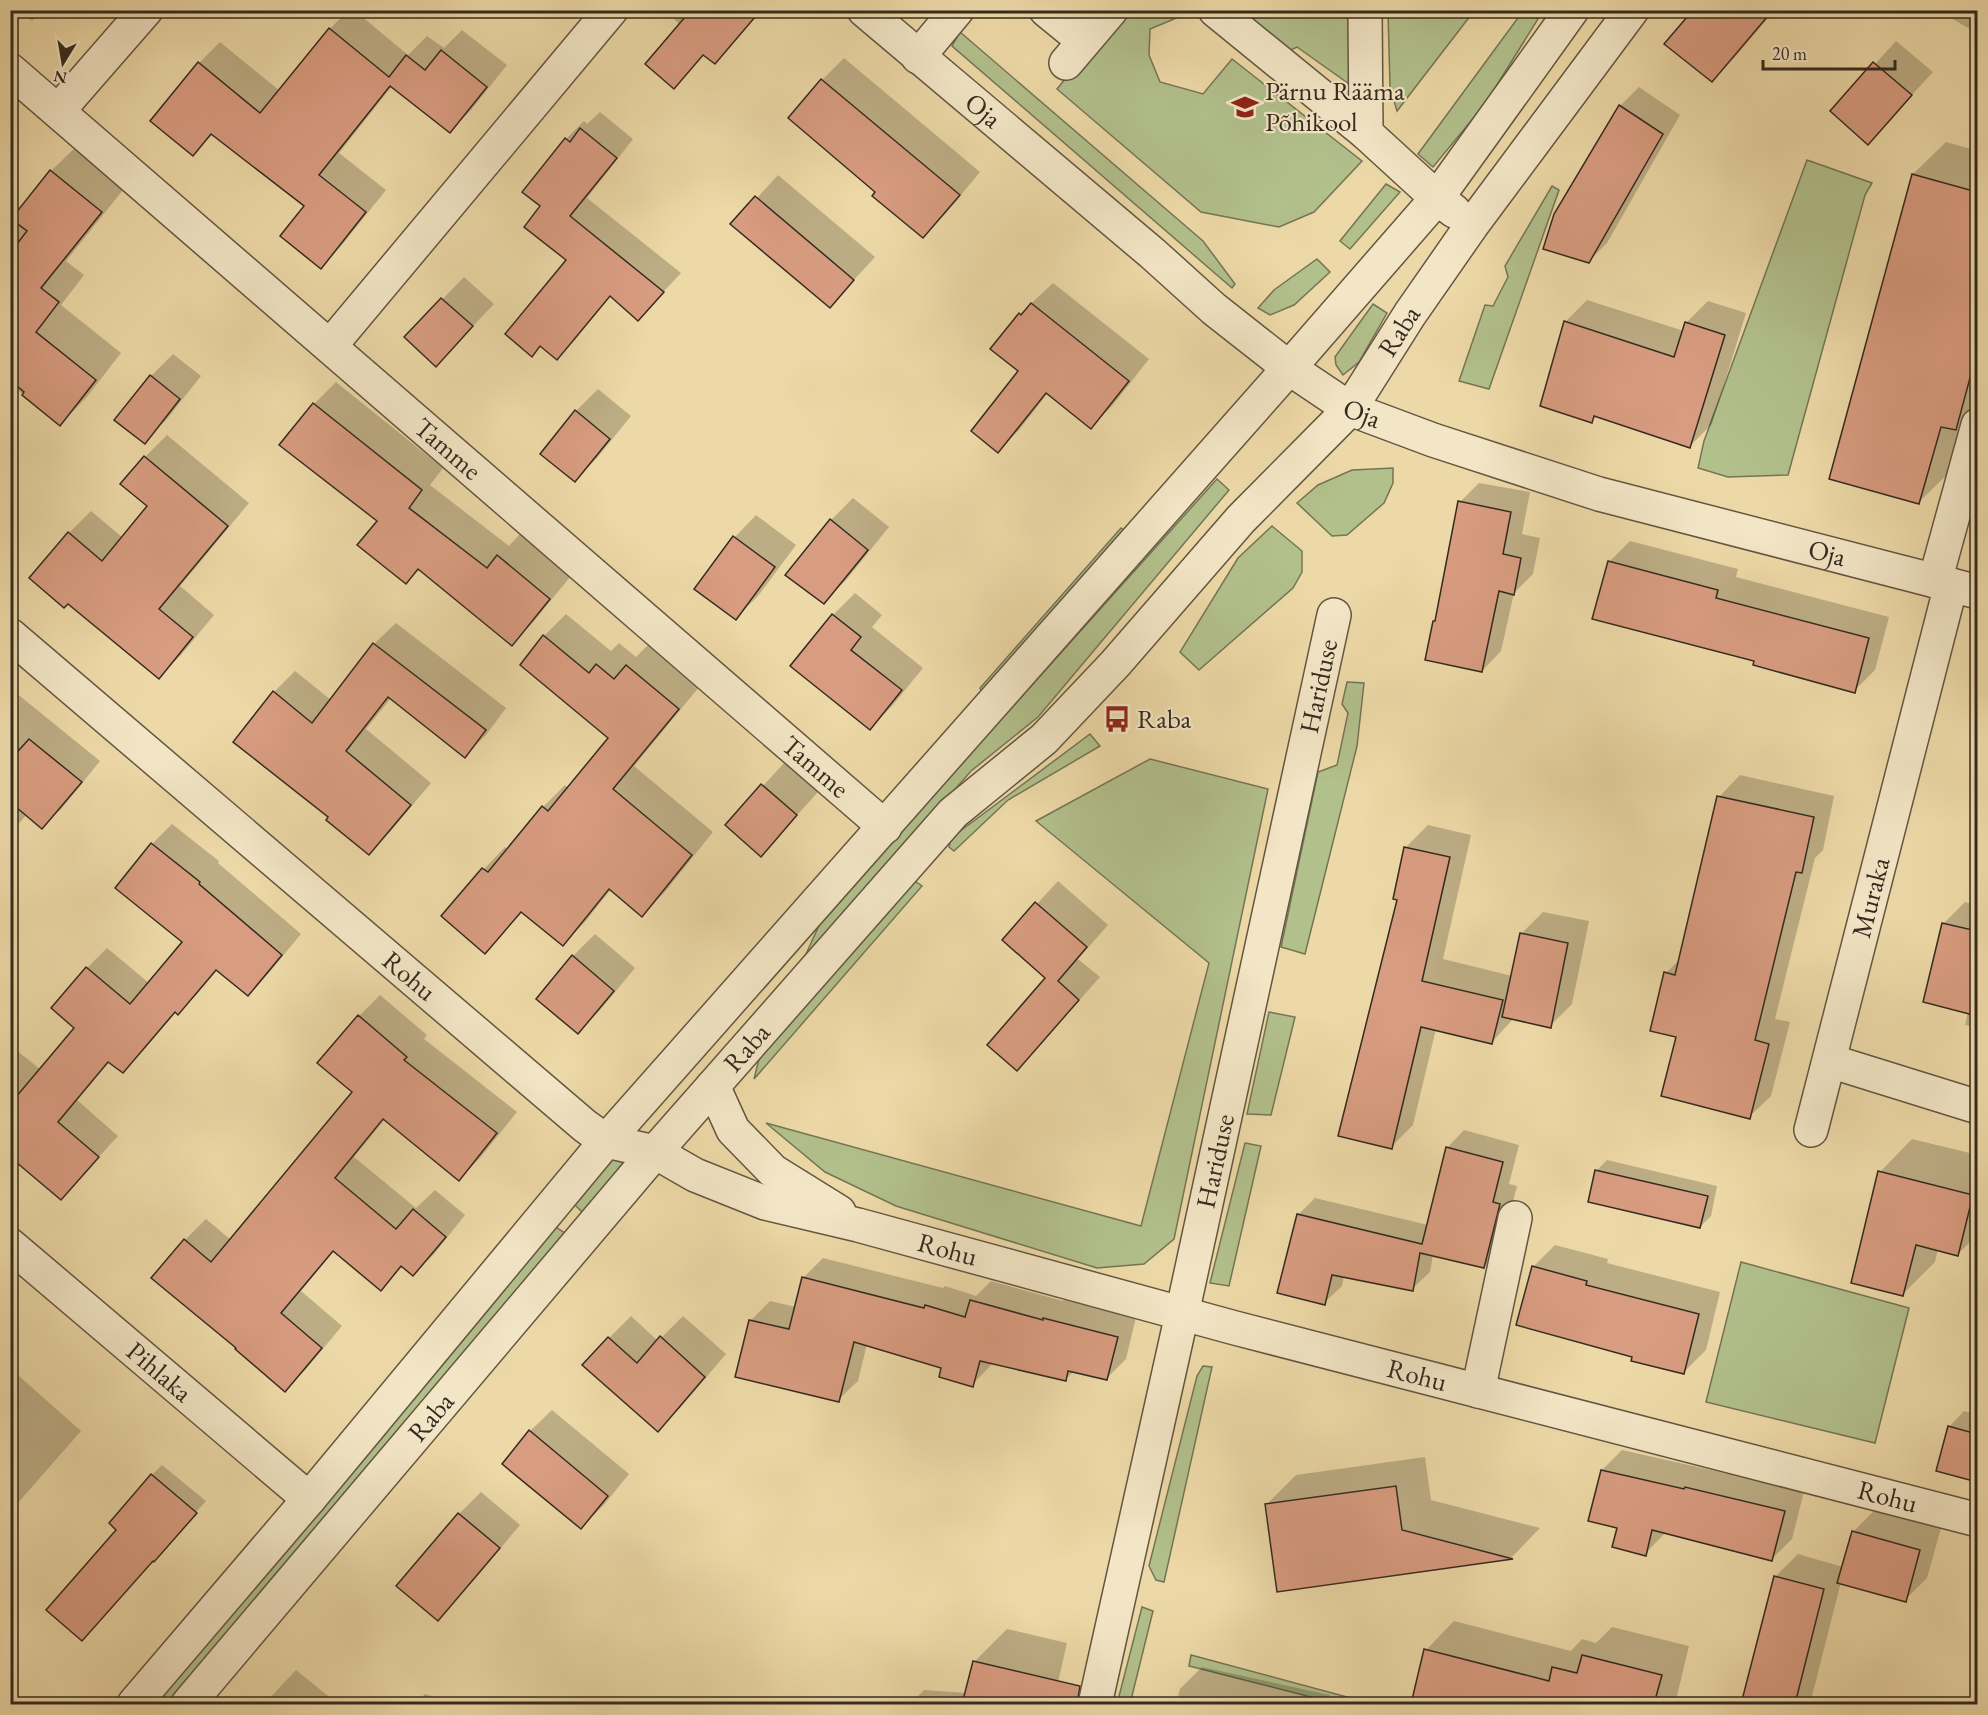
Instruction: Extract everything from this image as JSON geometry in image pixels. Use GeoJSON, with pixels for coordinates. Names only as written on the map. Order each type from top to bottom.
{"type":"FeatureCollection","features":[{"type":"Feature","properties":{"kind":"street"},"geometry":{"type":"LineString","coordinates":[[58,111],[146,10]]}},
{"type":"Feature","properties":{"kind":"street"},"geometry":{"type":"LineString","coordinates":[[330,346],[611,10]]}},
{"type":"Feature","properties":{"kind":"street","name":"Oja"},"geometry":{"type":"LineString","coordinates":[[864,10],[1152,253],[1214,309],[1290,368],[1350,409],[1432,440],[1599,494],[1955,586]]}},
{"type":"Feature","properties":{"kind":"street"},"geometry":{"type":"LineString","coordinates":[[918,57],[957,10]]}},
{"type":"Feature","properties":{"kind":"street"},"geometry":{"type":"LineString","coordinates":[[1046,10],[1075,52],[1111,10]]}},
{"type":"Feature","properties":{"kind":"street"},"geometry":{"type":"LineString","coordinates":[[1215,10],[1366,133],[1437,198],[1472,225]]}},
{"type":"Feature","properties":{"kind":"street"},"geometry":{"type":"LineString","coordinates":[[1365,10],[1366,133]]}},
{"type":"Feature","properties":{"kind":"street","name":"Raba"},"geometry":{"type":"LineString","coordinates":[[134,1704],[309,1499],[606,1141],[885,827],[1212,453],[1290,368],[1437,198],[1572,10]]}},
{"type":"Feature","properties":{"kind":"street","name":"Raba"},"geometry":{"type":"LineString","coordinates":[[188,1704],[656,1152],[953,813],[1044,739],[1115,664],[1241,519],[1350,409],[1410,314],[1472,225],[1632,10]]}},
{"type":"Feature","properties":{"kind":"street","name":"Tamme"},"geometry":{"type":"LineString","coordinates":[[10,70],[885,827]]}},
{"type":"Feature","properties":{"kind":"street","name":"Muraka"},"geometry":{"type":"LineString","coordinates":[[1811,1130],[1955,586],[1977,425]]}},
{"type":"Feature","properties":{"kind":"street","name":"Hariduse"},"geometry":{"type":"LineString","coordinates":[[1095,1704],[1334,615]]}},
{"type":"Feature","properties":{"kind":"street","name":"Rohu"},"geometry":{"type":"LineString","coordinates":[[10,635],[585,1126],[606,1141],[656,1152],[695,1175],[765,1203],[858,1225],[1182,1314],[1977,1520]]}},
{"type":"Feature","properties":{"kind":"street"},"geometry":{"type":"LineString","coordinates":[[1830,1061],[1977,1107]]}},
{"type":"Feature","properties":{"kind":"street","name":"Rohu"},"geometry":{"type":"LineString","coordinates":[[713,1086],[733,1130],[773,1170],[858,1225]]}},
{"type":"Feature","properties":{"kind":"street"},"geometry":{"type":"LineString","coordinates":[[1478,1391],[1515,1218]]}},
{"type":"Feature","properties":{"kind":"street","name":"Pihlaka"},"geometry":{"type":"LineString","coordinates":[[10,1245],[309,1499]]}},
{"type":"Feature","properties":{"kind":"green space"},"geometry":{"type":"Polygon","coordinates":[[[1121,11],[1174,11],[1181,16],[1150,29],[1149,55],[1160,82],[1203,94],[1232,59],[1362,161],[1314,212],[1279,227],[1201,212],[1057,89],[1121,11]]]}},
{"type":"Feature","properties":{"kind":"green space"},"geometry":{"type":"Polygon","coordinates":[[[1228,11],[1348,11],[1352,86],[1297,47],[1280,55],[1228,11]]]}},
{"type":"Feature","properties":{"kind":"green space"},"geometry":{"type":"Polygon","coordinates":[[[1388,11],[1474,11],[1397,111],[1390,87],[1388,11]]]}},
{"type":"Feature","properties":{"kind":"green space"},"geometry":{"type":"Polygon","coordinates":[[[1523,11],[1528,11],[1538,19],[1485,104],[1433,167],[1418,154],[1523,11]]]}},
{"type":"Feature","properties":{"kind":"green space"},"geometry":{"type":"Polygon","coordinates":[[[960,32],[1203,241],[1235,284],[1232,288],[952,46],[960,32]]]}},
{"type":"Feature","properties":{"kind":"green space"},"geometry":{"type":"Polygon","coordinates":[[[1807,160],[1872,183],[1865,195],[1788,475],[1728,477],[1698,468],[1704,441],[1807,160]]]}},
{"type":"Feature","properties":{"kind":"green space"},"geometry":{"type":"Polygon","coordinates":[[[1386,184],[1400,192],[1350,249],[1340,241],[1386,184]]]}},
{"type":"Feature","properties":{"kind":"green space"},"geometry":{"type":"Polygon","coordinates":[[[1552,186],[1559,190],[1489,389],[1459,381],[1485,305],[1493,306],[1508,277],[1505,266],[1552,186]]]}},
{"type":"Feature","properties":{"kind":"green space"},"geometry":{"type":"Polygon","coordinates":[[[1317,259],[1330,272],[1294,305],[1270,315],[1258,308],[1274,290],[1317,259]]]}},
{"type":"Feature","properties":{"kind":"green space"},"geometry":{"type":"Polygon","coordinates":[[[1373,304],[1387,313],[1359,362],[1343,375],[1336,365],[1335,357],[1373,304]]]}},
{"type":"Feature","properties":{"kind":"green space"},"geometry":{"type":"Polygon","coordinates":[[[1393,468],[1393,483],[1384,503],[1347,535],[1332,536],[1297,503],[1318,485],[1352,470],[1393,468]]]}},
{"type":"Feature","properties":{"kind":"green space"},"geometry":{"type":"Polygon","coordinates":[[[1217,479],[1229,490],[1038,717],[971,771],[801,965],[822,919],[1217,479]]]}},
{"type":"Feature","properties":{"kind":"green space"},"geometry":{"type":"Polygon","coordinates":[[[1272,526],[1302,551],[1302,572],[1293,588],[1199,670],[1180,652],[1238,558],[1272,526]]]}},
{"type":"Feature","properties":{"kind":"green space"},"geometry":{"type":"Polygon","coordinates":[[[1121,528],[1128,533],[983,694],[980,688],[1121,528]]]}},
{"type":"Feature","properties":{"kind":"green space"},"geometry":{"type":"Polygon","coordinates":[[[1347,682],[1364,683],[1357,746],[1305,954],[1281,947],[1318,772],[1337,765],[1348,713],[1342,704],[1347,682]]]}},
{"type":"Feature","properties":{"kind":"green space"},"geometry":{"type":"Polygon","coordinates":[[[1090,734],[1100,746],[1008,800],[954,851],[949,847],[951,838],[1090,734]]]}},
{"type":"Feature","properties":{"kind":"green space"},"geometry":{"type":"Polygon","coordinates":[[[1150,759],[1268,789],[1174,1239],[1144,1264],[1097,1268],[896,1206],[825,1172],[766,1123],[1141,1226],[1209,963],[1036,821],[1150,759]]]}},
{"type":"Feature","properties":{"kind":"green space"},"geometry":{"type":"Polygon","coordinates":[[[913,880],[922,886],[754,1079],[759,1059],[913,880]]]}},
{"type":"Feature","properties":{"kind":"green space"},"geometry":{"type":"Polygon","coordinates":[[[1269,1012],[1295,1017],[1271,1115],[1247,1114],[1269,1012]]]}},
{"type":"Feature","properties":{"kind":"green space"},"geometry":{"type":"Polygon","coordinates":[[[1245,1143],[1261,1146],[1229,1286],[1210,1283],[1245,1143]]]}},
{"type":"Feature","properties":{"kind":"green space"},"geometry":{"type":"Polygon","coordinates":[[[616,1156],[623,1159],[621,1172],[584,1214],[573,1203],[616,1156]]]}},
{"type":"Feature","properties":{"kind":"green space"},"geometry":{"type":"Polygon","coordinates":[[[553,1225],[566,1234],[171,1704],[157,1704],[153,1701],[553,1225]]]}},
{"type":"Feature","properties":{"kind":"green space"},"geometry":{"type":"Polygon","coordinates":[[[1741,1262],[1909,1308],[1875,1443],[1706,1402],[1741,1262]]]}},
{"type":"Feature","properties":{"kind":"green space"},"geometry":{"type":"Polygon","coordinates":[[[1203,1366],[1212,1367],[1164,1582],[1156,1580],[1149,1566],[1197,1376],[1203,1366]]]}},
{"type":"Feature","properties":{"kind":"green space"},"geometry":{"type":"Polygon","coordinates":[[[1142,1607],[1153,1611],[1130,1704],[1117,1704],[1142,1607]]]}},
{"type":"Feature","properties":{"kind":"green space"},"geometry":{"type":"Polygon","coordinates":[[[1191,1655],[1373,1704],[1314,1704],[1315,1698],[1189,1666],[1191,1655]]]}},
{"type":"Feature","properties":{"kind":"building"},"geometry":{"type":"Polygon","coordinates":[[[691,10],[761,10],[715,64],[703,55],[674,89],[645,64],[691,10]]]}},
{"type":"Feature","properties":{"kind":"building"},"geometry":{"type":"Polygon","coordinates":[[[1693,10],[1773,10],[1712,82],[1664,44],[1693,10]]]}},
{"type":"Feature","properties":{"kind":"building"},"geometry":{"type":"Polygon","coordinates":[[[329,28],[389,77],[406,55],[425,70],[441,50],[487,87],[450,133],[390,86],[319,175],[366,212],[321,269],[280,236],[304,206],[211,134],[193,156],[150,121],[198,62],[260,113],[329,28]]]}},
{"type":"Feature","properties":{"kind":"building"},"geometry":{"type":"Polygon","coordinates":[[[1873,62],[1912,95],[1868,145],[1830,111],[1873,62]]]}},
{"type":"Feature","properties":{"kind":"building"},"geometry":{"type":"Polygon","coordinates":[[[821,79],[960,195],[923,238],[872,196],[875,192],[788,118],[821,79]]]}},
{"type":"Feature","properties":{"kind":"building"},"geometry":{"type":"Polygon","coordinates":[[[1619,105],[1663,134],[1589,263],[1543,249],[1554,214],[1619,105]]]}},
{"type":"Feature","properties":{"kind":"building"},"geometry":{"type":"Polygon","coordinates":[[[580,128],[617,158],[570,216],[664,292],[638,321],[610,296],[557,360],[540,346],[532,357],[505,334],[566,260],[524,227],[540,206],[522,192],[565,138],[570,142],[580,128]]]}},
{"type":"Feature","properties":{"kind":"building"},"geometry":{"type":"Polygon","coordinates":[[[50,170],[102,212],[41,288],[59,302],[36,332],[96,380],[60,426],[22,395],[24,392],[10,380],[10,253],[27,231],[11,219],[50,170]]]}},
{"type":"Feature","properties":{"kind":"building"},"geometry":{"type":"Polygon","coordinates":[[[1912,174],[1977,192],[1977,352],[1956,430],[1941,427],[1919,504],[1829,479],[1912,174]]]}},
{"type":"Feature","properties":{"kind":"building"},"geometry":{"type":"Polygon","coordinates":[[[755,196],[854,280],[830,308],[730,224],[755,196]]]}},
{"type":"Feature","properties":{"kind":"building"},"geometry":{"type":"Polygon","coordinates":[[[441,298],[473,326],[436,367],[404,337],[441,298]]]}},
{"type":"Feature","properties":{"kind":"building"},"geometry":{"type":"Polygon","coordinates":[[[1031,303],[1129,381],[1091,429],[1046,393],[998,453],[971,431],[1018,371],[990,349],[1019,313],[1021,315],[1031,303]]]}},
{"type":"Feature","properties":{"kind":"building"},"geometry":{"type":"Polygon","coordinates":[[[1564,321],[1674,357],[1685,322],[1725,335],[1690,448],[1594,416],[1592,423],[1540,406],[1564,321]]]}},
{"type":"Feature","properties":{"kind":"building"},"geometry":{"type":"Polygon","coordinates":[[[150,375],[180,399],[145,444],[114,420],[150,375]]]}},
{"type":"Feature","properties":{"kind":"building"},"geometry":{"type":"Polygon","coordinates":[[[313,403],[422,490],[409,508],[487,568],[497,555],[550,599],[512,646],[418,569],[406,584],[357,545],[377,521],[279,445],[313,403]]]}},
{"type":"Feature","properties":{"kind":"building"},"geometry":{"type":"Polygon","coordinates":[[[575,410],[610,439],[575,482],[540,454],[575,410]]]}},
{"type":"Feature","properties":{"kind":"building"},"geometry":{"type":"Polygon","coordinates":[[[144,456],[228,526],[159,609],[193,637],[159,679],[68,604],[64,608],[29,578],[68,532],[102,561],[147,506],[120,484],[144,456]]]}},
{"type":"Feature","properties":{"kind":"building"},"geometry":{"type":"Polygon","coordinates":[[[1458,501],[1511,512],[1503,554],[1521,558],[1514,595],[1499,591],[1482,672],[1425,660],[1433,621],[1435,621],[1458,501]]]}},
{"type":"Feature","properties":{"kind":"building"},"geometry":{"type":"Polygon","coordinates":[[[830,519],[868,550],[824,604],[785,575],[830,519]]]}},
{"type":"Feature","properties":{"kind":"building"},"geometry":{"type":"Polygon","coordinates":[[[733,536],[775,567],[736,620],[694,589],[733,536]]]}},
{"type":"Feature","properties":{"kind":"building"},"geometry":{"type":"Polygon","coordinates":[[[1608,561],[1718,590],[1716,598],[1869,638],[1855,693],[1753,665],[1754,661],[1592,619],[1608,561]]]}},
{"type":"Feature","properties":{"kind":"building"},"geometry":{"type":"Polygon","coordinates":[[[832,614],[861,637],[851,650],[902,690],[870,730],[790,666],[832,614]]]}},
{"type":"Feature","properties":{"kind":"building"},"geometry":{"type":"Polygon","coordinates":[[[543,635],[589,673],[596,664],[614,679],[626,665],[679,709],[613,789],[692,855],[642,917],[609,889],[563,946],[521,912],[485,954],[441,916],[482,868],[488,872],[542,806],[548,811],[608,738],[520,665],[543,635]]]}},
{"type":"Feature","properties":{"kind":"building"},"geometry":{"type":"Polygon","coordinates":[[[373,643],[486,730],[465,758],[388,697],[346,751],[411,805],[369,855],[326,820],[328,817],[233,742],[273,691],[312,723],[373,643]]]}},
{"type":"Feature","properties":{"kind":"building"},"geometry":{"type":"Polygon","coordinates":[[[29,739],[82,782],[42,829],[10,802],[10,760],[29,739]]]}},
{"type":"Feature","properties":{"kind":"building"},"geometry":{"type":"Polygon","coordinates":[[[761,784],[797,815],[761,857],[725,825],[761,784]]]}},
{"type":"Feature","properties":{"kind":"building"},"geometry":{"type":"Polygon","coordinates":[[[1717,796],[1814,817],[1802,873],[1796,872],[1755,1040],[1769,1044],[1750,1119],[1661,1096],[1676,1037],[1650,1031],[1664,972],[1675,975],[1717,796]]]}},
{"type":"Feature","properties":{"kind":"building"},"geometry":{"type":"Polygon","coordinates":[[[151,843],[200,882],[199,884],[282,955],[248,996],[216,970],[178,1015],[175,1012],[123,1073],[108,1062],[58,1122],[99,1157],[61,1200],[10,1157],[10,1104],[74,1028],[51,1008],[86,967],[130,1004],[182,942],[115,888],[151,843]]]}},
{"type":"Feature","properties":{"kind":"building"},"geometry":{"type":"Polygon","coordinates":[[[1404,847],[1450,857],[1422,981],[1503,1000],[1492,1044],[1421,1027],[1392,1149],[1338,1136],[1397,900],[1393,899],[1404,847]]]}},
{"type":"Feature","properties":{"kind":"building"},"geometry":{"type":"Polygon","coordinates":[[[1035,902],[1087,947],[1058,981],[1079,1000],[1017,1071],[987,1045],[1045,978],[1002,940],[1035,902]]]}},
{"type":"Feature","properties":{"kind":"building"},"geometry":{"type":"Polygon","coordinates":[[[1942,923],[1977,931],[1977,1016],[1923,1002],[1942,923]]]}},
{"type":"Feature","properties":{"kind":"building"},"geometry":{"type":"Polygon","coordinates":[[[1520,933],[1568,943],[1551,1028],[1502,1017],[1520,933]]]}},
{"type":"Feature","properties":{"kind":"building"},"geometry":{"type":"Polygon","coordinates":[[[572,955],[614,991],[578,1034],[536,999],[572,955]]]}},
{"type":"Feature","properties":{"kind":"building"},"geometry":{"type":"Polygon","coordinates":[[[358,1015],[407,1057],[404,1060],[497,1133],[459,1181],[383,1119],[335,1178],[396,1229],[413,1209],[446,1237],[413,1276],[401,1266],[381,1291],[333,1251],[281,1313],[322,1348],[285,1392],[151,1278],[184,1239],[211,1262],[352,1092],[317,1063],[358,1015]]]}},
{"type":"Feature","properties":{"kind":"building"},"geometry":{"type":"Polygon","coordinates":[[[1446,1147],[1503,1162],[1493,1202],[1500,1204],[1484,1268],[1420,1253],[1413,1291],[1332,1275],[1325,1305],[1277,1293],[1297,1214],[1422,1244],[1446,1147]]]}},
{"type":"Feature","properties":{"kind":"building"},"geometry":{"type":"Polygon","coordinates":[[[1595,1170],[1708,1196],[1700,1228],[1588,1202],[1595,1170]]]}},
{"type":"Feature","properties":{"kind":"building"},"geometry":{"type":"Polygon","coordinates":[[[1878,1171],[1973,1195],[1958,1256],[1916,1245],[1903,1296],[1851,1283],[1878,1171]]]}},
{"type":"Feature","properties":{"kind":"building"},"geometry":{"type":"Polygon","coordinates":[[[1532,1266],[1587,1281],[1586,1285],[1699,1314],[1684,1374],[1631,1361],[1632,1357],[1516,1325],[1532,1266]]]}},
{"type":"Feature","properties":{"kind":"building"},"geometry":{"type":"Polygon","coordinates":[[[802,1277],[924,1308],[925,1305],[965,1317],[970,1300],[1118,1337],[1107,1380],[1068,1371],[1066,1381],[980,1361],[973,1387],[939,1377],[941,1368],[854,1342],[839,1402],[735,1377],[749,1320],[789,1329],[802,1277]]]}},
{"type":"Feature","properties":{"kind":"building"},"geometry":{"type":"Polygon","coordinates":[[[660,1336],[705,1377],[658,1432],[582,1365],[608,1337],[637,1363],[660,1336]]]}},
{"type":"Feature","properties":{"kind":"building"},"geometry":{"type":"Polygon","coordinates":[[[1948,1426],[1977,1434],[1977,1482],[1936,1471],[1948,1426]]]}},
{"type":"Feature","properties":{"kind":"building"},"geometry":{"type":"Polygon","coordinates":[[[529,1430],[608,1496],[581,1529],[502,1464],[529,1430]]]}},
{"type":"Feature","properties":{"kind":"building"},"geometry":{"type":"Polygon","coordinates":[[[1601,1470],[1785,1511],[1772,1561],[1652,1530],[1646,1556],[1612,1547],[1617,1528],[1588,1521],[1601,1470]]]}},
{"type":"Feature","properties":{"kind":"building"},"geometry":{"type":"Polygon","coordinates":[[[151,1474],[197,1513],[82,1641],[46,1610],[116,1530],[109,1523],[151,1474]]]}},
{"type":"Feature","properties":{"kind":"building"},"geometry":{"type":"Polygon","coordinates":[[[1396,1486],[1402,1530],[1513,1559],[1277,1592],[1265,1504],[1396,1486]]]}},
{"type":"Feature","properties":{"kind":"building"},"geometry":{"type":"Polygon","coordinates":[[[458,1513],[500,1548],[438,1621],[396,1586],[458,1513]]]}},
{"type":"Feature","properties":{"kind":"building"},"geometry":{"type":"Polygon","coordinates":[[[1852,1531],[1920,1550],[1906,1602],[1837,1583],[1852,1531]]]}},
{"type":"Feature","properties":{"kind":"building"},"geometry":{"type":"Polygon","coordinates":[[[1774,1576],[1824,1589],[1795,1704],[1741,1704],[1774,1576]]]}},
{"type":"Feature","properties":{"kind":"building"},"geometry":{"type":"Polygon","coordinates":[[[1424,1649],[1549,1681],[1552,1667],[1577,1673],[1582,1655],[1662,1675],[1654,1704],[1411,1704],[1424,1649]]]}},
{"type":"Feature","properties":{"kind":"building"},"geometry":{"type":"Polygon","coordinates":[[[973,1661],[1080,1686],[1077,1704],[962,1704],[973,1661]]]}},
{"type":"Feature","properties":{"kind":"place","name":"Pärnu Rääma Põhikool"},"geometry":{"type":"Point","coordinates":[1245,107]}},
{"type":"Feature","properties":{"kind":"place","name":"Raba"},"geometry":{"type":"Point","coordinates":[1117,719]}}]}
